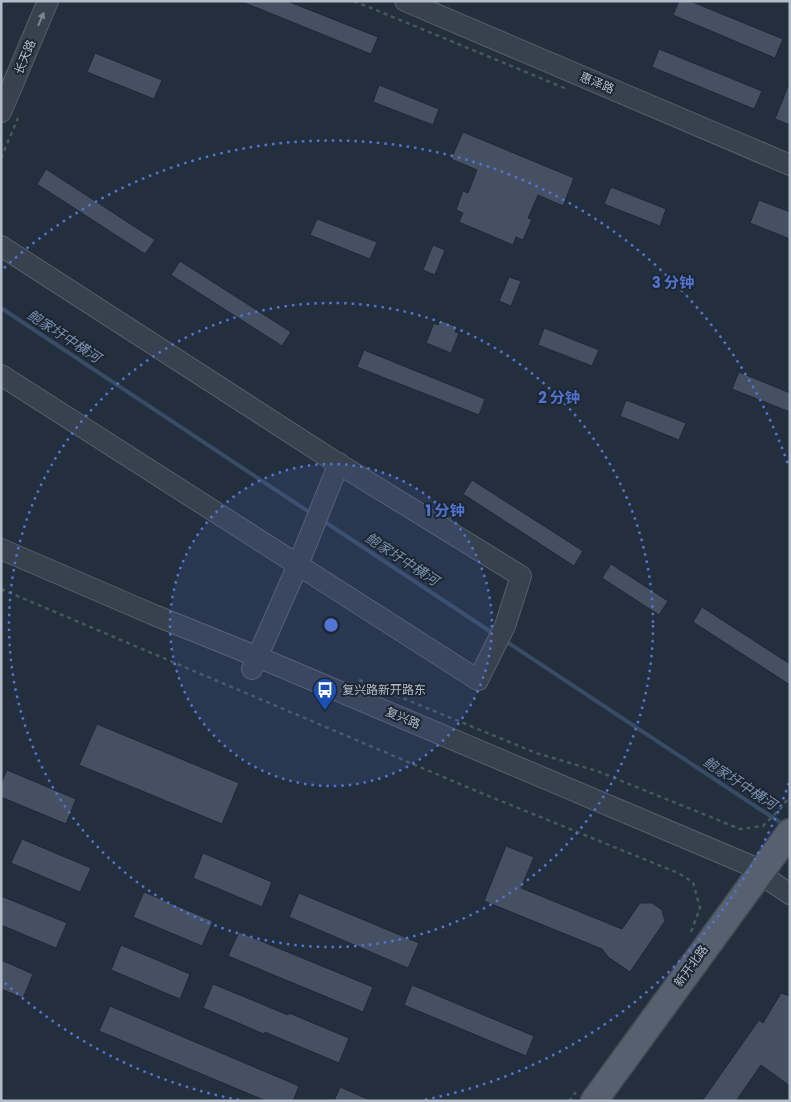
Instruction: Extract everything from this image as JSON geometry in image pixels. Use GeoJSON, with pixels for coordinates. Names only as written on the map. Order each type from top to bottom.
{"type":"FeatureCollection","features":[{"type":"Feature","properties":{"kind":"main road","name":"新开北路"},"geometry":{"type":"LineString","coordinates":[[612,1101],[769,882],[787,833]]}},
{"type":"Feature","properties":{"kind":"main road","name":"新开北路"},"geometry":{"type":"LineString","coordinates":[[587,1093],[769,882]]}},
{"type":"Feature","properties":{"kind":"street","name":"长天路"},"geometry":{"type":"LineString","coordinates":[[1,112],[48,1]]}},
{"type":"Feature","properties":{"kind":"street","name":"惠泽路"},"geometry":{"type":"LineString","coordinates":[[405,1],[790,165]]}},
{"type":"Feature","properties":{"kind":"street"},"geometry":{"type":"LineString","coordinates":[[1,246],[339,464],[521,576],[505,626],[478,680],[1,375]]}},
{"type":"Feature","properties":{"kind":"street"},"geometry":{"type":"LineString","coordinates":[[255,663],[298,565],[339,464]]}},
{"type":"Feature","properties":{"kind":"street","name":"复兴路"},"geometry":{"type":"LineString","coordinates":[[1,550],[154,615],[329,700],[769,882]]}},
{"type":"Feature","properties":{"kind":"street","name":"复兴路"},"geometry":{"type":"LineString","coordinates":[[1,563],[255,663]]}},
{"type":"Feature","properties":{"kind":"path"},"geometry":{"type":"LineString","coordinates":[[354,1],[510,67]]}},
{"type":"Feature","properties":{"kind":"path"},"geometry":{"type":"LineString","coordinates":[[1,589],[474,790],[678,873],[693,882],[700,908],[691,934]]}},
{"type":"Feature","properties":{"kind":"path"},"geometry":{"type":"LineString","coordinates":[[352,677],[536,754],[597,771],[740,830],[763,826],[787,833],[790,796]]}},
{"type":"Feature","properties":{"kind":"path"},"geometry":{"type":"LineString","coordinates":[[570,1101],[587,1093]]}},
{"type":"Feature","properties":{"kind":"building"},"geometry":{"type":"Polygon","coordinates":[[[240,1],[287,1],[378,37],[371,54],[240,1]]]}},
{"type":"Feature","properties":{"kind":"building"},"geometry":{"type":"Polygon","coordinates":[[[679,1],[690,1],[783,39],[775,58],[673,15],[679,1]]]}},
{"type":"Feature","properties":{"kind":"building"},"geometry":{"type":"Polygon","coordinates":[[[659,49],[762,91],[754,109],[652,67],[659,49]]]}},
{"type":"Feature","properties":{"kind":"building"},"geometry":{"type":"Polygon","coordinates":[[[95,53],[162,80],[154,99],[87,72],[95,53]]]}},
{"type":"Feature","properties":{"kind":"building"},"geometry":{"type":"Polygon","coordinates":[[[790,84],[790,125],[775,119],[790,84]]]}},
{"type":"Feature","properties":{"kind":"building"},"geometry":{"type":"Polygon","coordinates":[[[379,85],[439,109],[433,125],[373,102],[379,85]]]}},
{"type":"Feature","properties":{"kind":"building"},"geometry":{"type":"Polygon","coordinates":[[[463,132],[574,178],[563,206],[538,195],[528,218],[532,219],[523,240],[516,237],[513,245],[459,222],[463,213],[456,210],[463,191],[468,193],[477,170],[451,159],[463,132]]]}},
{"type":"Feature","properties":{"kind":"building"},"geometry":{"type":"Polygon","coordinates":[[[46,169],[155,240],[145,254],[37,184],[46,169]]]}},
{"type":"Feature","properties":{"kind":"building"},"geometry":{"type":"Polygon","coordinates":[[[611,187],[666,209],[660,226],[604,204],[611,187]]]}},
{"type":"Feature","properties":{"kind":"building"},"geometry":{"type":"Polygon","coordinates":[[[759,200],[790,212],[790,239],[750,223],[759,200]]]}},
{"type":"Feature","properties":{"kind":"building"},"geometry":{"type":"Polygon","coordinates":[[[317,219],[377,242],[370,259],[310,235],[317,219]]]}},
{"type":"Feature","properties":{"kind":"building"},"geometry":{"type":"Polygon","coordinates":[[[433,245],[445,250],[435,275],[423,270],[433,245]]]}},
{"type":"Feature","properties":{"kind":"building"},"geometry":{"type":"Polygon","coordinates":[[[180,261],[291,332],[282,346],[171,275],[180,261]]]}},
{"type":"Feature","properties":{"kind":"building"},"geometry":{"type":"Polygon","coordinates":[[[509,277],[521,281],[511,306],[499,301],[509,277]]]}},
{"type":"Feature","properties":{"kind":"building"},"geometry":{"type":"Polygon","coordinates":[[[440,320],[457,327],[455,332],[459,333],[451,353],[426,343],[434,323],[438,325],[440,320]]]}},
{"type":"Feature","properties":{"kind":"building"},"geometry":{"type":"Polygon","coordinates":[[[544,328],[599,350],[592,366],[538,345],[544,328]]]}},
{"type":"Feature","properties":{"kind":"building"},"geometry":{"type":"Polygon","coordinates":[[[364,350],[485,399],[479,415],[357,367],[364,350]]]}},
{"type":"Feature","properties":{"kind":"building"},"geometry":{"type":"Polygon","coordinates":[[[739,372],[790,393],[790,412],[732,389],[739,372]]]}},
{"type":"Feature","properties":{"kind":"building"},"geometry":{"type":"Polygon","coordinates":[[[626,400],[686,423],[679,440],[620,416],[626,400]]]}},
{"type":"Feature","properties":{"kind":"building"},"geometry":{"type":"Polygon","coordinates":[[[472,480],[583,551],[574,566],[463,494],[472,480]]]}},
{"type":"Feature","properties":{"kind":"building"},"geometry":{"type":"Polygon","coordinates":[[[611,564],[668,601],[659,615],[602,578],[611,564]]]}},
{"type":"Feature","properties":{"kind":"building"},"geometry":{"type":"Polygon","coordinates":[[[702,607],[790,664],[790,685],[693,622],[702,607]]]}},
{"type":"Feature","properties":{"kind":"building"},"geometry":{"type":"Polygon","coordinates":[[[97,724],[239,783],[222,824],[79,765],[97,724]]]}},
{"type":"Feature","properties":{"kind":"building"},"geometry":{"type":"Polygon","coordinates":[[[7,770],[76,799],[66,824],[1,797],[1,784],[7,770]]]}},
{"type":"Feature","properties":{"kind":"building"},"geometry":{"type":"Polygon","coordinates":[[[22,839],[91,868],[80,892],[11,863],[22,839]]]}},
{"type":"Feature","properties":{"kind":"building"},"geometry":{"type":"Polygon","coordinates":[[[506,846],[534,857],[521,888],[622,929],[640,903],[652,903],[662,910],[665,921],[630,972],[608,957],[602,949],[484,901],[506,846]]]}},
{"type":"Feature","properties":{"kind":"building"},"geometry":{"type":"Polygon","coordinates":[[[203,853],[272,882],[262,907],[193,878],[203,853]]]}},
{"type":"Feature","properties":{"kind":"building"},"geometry":{"type":"Polygon","coordinates":[[[144,892],[213,921],[202,946],[133,917],[144,892]]]}},
{"type":"Feature","properties":{"kind":"building"},"geometry":{"type":"Polygon","coordinates":[[[299,893],[419,943],[408,968],[289,917],[299,893]]]}},
{"type":"Feature","properties":{"kind":"building"},"geometry":{"type":"Polygon","coordinates":[[[1,896],[67,923],[56,948],[1,925],[1,896]]]}},
{"type":"Feature","properties":{"kind":"building"},"geometry":{"type":"Polygon","coordinates":[[[239,932],[373,987],[363,1012],[228,956],[239,932]]]}},
{"type":"Feature","properties":{"kind":"building"},"geometry":{"type":"Polygon","coordinates":[[[121,945],[190,974],[180,999],[111,970],[121,945]]]}},
{"type":"Feature","properties":{"kind":"building"},"geometry":{"type":"Polygon","coordinates":[[[1,960],[33,974],[23,998],[1,989],[1,960]]]}},
{"type":"Feature","properties":{"kind":"building"},"geometry":{"type":"Polygon","coordinates":[[[213,984],[349,1038],[339,1063],[203,1008],[213,984]]]}},
{"type":"Feature","properties":{"kind":"building"},"geometry":{"type":"Polygon","coordinates":[[[412,985],[534,1036],[526,1056],[404,1005],[412,985]]]}},
{"type":"Feature","properties":{"kind":"building"},"geometry":{"type":"Polygon","coordinates":[[[781,993],[790,996],[790,1086],[761,1065],[736,1101],[702,1101],[759,1020],[763,1023],[781,993]]]}},
{"type":"Feature","properties":{"kind":"building"},"geometry":{"type":"Polygon","coordinates":[[[110,1006],[299,1086],[293,1101],[266,1101],[99,1031],[110,1006]]]}},
{"type":"Feature","properties":{"kind":"building"},"geometry":{"type":"Polygon","coordinates":[[[340,1087],[372,1101],[334,1101],[340,1087]]]}},
{"type":"Feature","properties":{"kind":"waterway","name":"鲍家圩中横河"},"geometry":{"type":"LineString","coordinates":[[1,308],[312,514]]}},
{"type":"Feature","properties":{"kind":"waterway","name":"鲍家圩中横河"},"geometry":{"type":"LineString","coordinates":[[322,520],[494,634]]}},
{"type":"Feature","properties":{"kind":"waterway","name":"鲍家圩中横河"},"geometry":{"type":"LineString","coordinates":[[504,640],[784,825]]}},
{"type":"Feature","properties":{"kind":"place","name":"复兴路新开路东"},"geometry":{"type":"Point","coordinates":[325,711]}}]}
